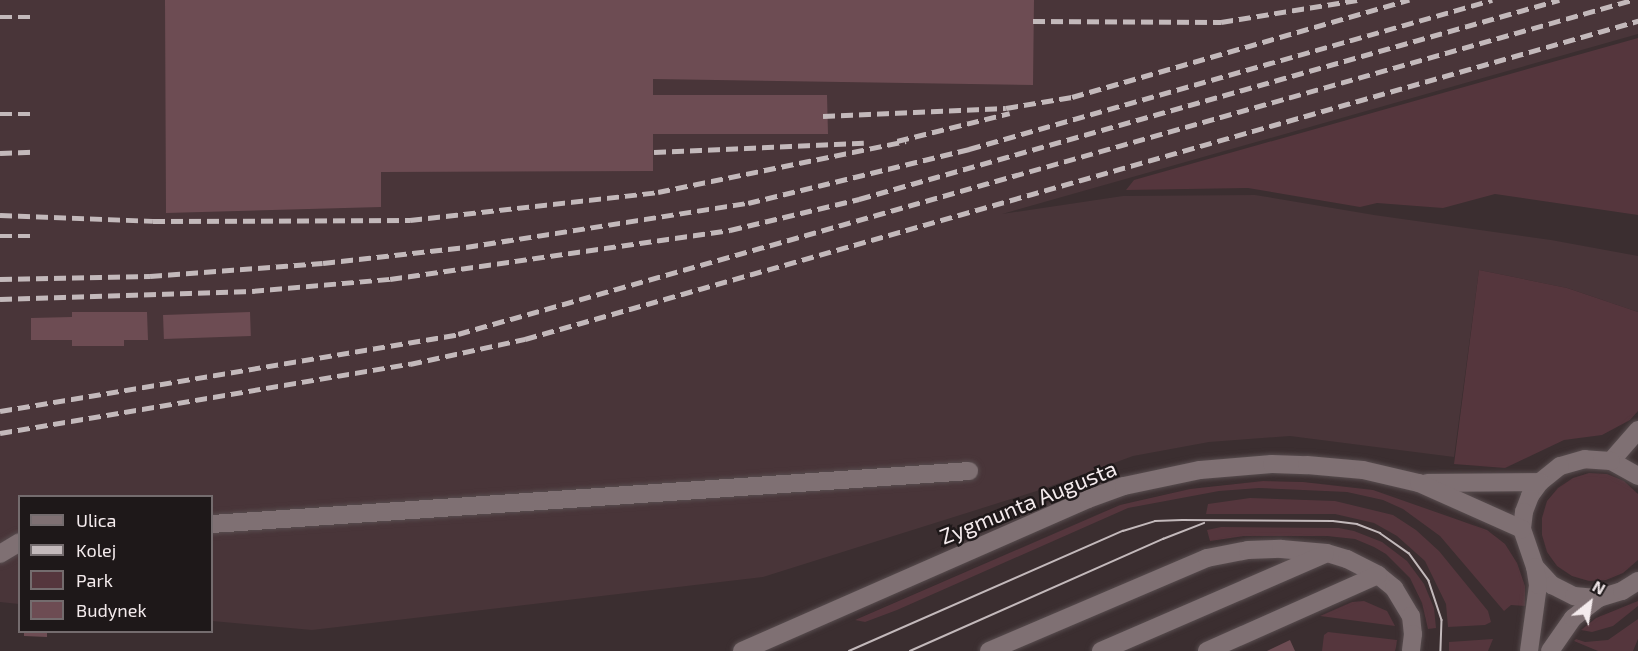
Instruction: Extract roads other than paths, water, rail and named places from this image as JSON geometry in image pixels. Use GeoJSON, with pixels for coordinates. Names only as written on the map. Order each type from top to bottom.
{"type":"FeatureCollection","features":[{"type":"Feature","properties":{"kind":"street"},"geometry":{"type":"LineString","coordinates":[[1611,461],[1638,430]]}},
{"type":"Feature","properties":{"kind":"street"},"geometry":{"type":"LineString","coordinates":[[1529,651],[1538,585],[1535,567],[1522,529],[1527,504],[1540,482],[1560,466],[1585,459],[1611,461],[1638,476]]}},
{"type":"Feature","properties":{"kind":"street","name":"Zygmunta Augusta"},"geometry":{"type":"LineString","coordinates":[[742,651],[778,644],[1088,499],[1155,479],[1217,468],[1307,465],[1341,467],[1419,483],[1540,482]]}},
{"type":"Feature","properties":{"kind":"street"},"geometry":{"type":"LineString","coordinates":[[213,524],[969,471]]}},
{"type":"Feature","properties":{"kind":"street","name":"Zygmunta Augusta"},"geometry":{"type":"LineString","coordinates":[[1419,483],[1522,529]]}},
{"type":"Feature","properties":{"kind":"street"},"geometry":{"type":"LineString","coordinates":[[0,554],[18,543]]}},
{"type":"Feature","properties":{"kind":"street"},"geometry":{"type":"LineString","coordinates":[[988,651],[1207,558],[1248,550],[1281,549],[1327,553],[1347,559],[1378,575],[1394,588],[1411,616],[1413,634],[1411,651]]}},
{"type":"Feature","properties":{"kind":"street"},"geometry":{"type":"LineString","coordinates":[[1101,651],[1327,553]]}},
{"type":"Feature","properties":{"kind":"street"},"geometry":{"type":"LineString","coordinates":[[1535,567],[1559,589],[1574,596],[1599,598]]}},
{"type":"Feature","properties":{"kind":"street"},"geometry":{"type":"LineString","coordinates":[[1207,651],[1378,575]]}},
{"type":"Feature","properties":{"kind":"street"},"geometry":{"type":"LineString","coordinates":[[1550,651],[1573,618],[1599,598],[1622,591],[1638,580]]}},
{"type":"Feature","properties":{"kind":"tram line"},"geometry":{"type":"LineString","coordinates":[[849,651],[1123,531],[1155,521],[1182,520],[1333,521],[1357,524],[1380,533],[1409,553],[1429,581],[1442,620],[1441,651]]}},
{"type":"Feature","properties":{"kind":"tram line"},"geometry":{"type":"LineString","coordinates":[[910,651],[1204,523]]}},
{"type":"Feature","properties":{"kind":"railway"},"geometry":{"type":"LineString","coordinates":[[1033,21],[1221,22],[1357,0]]}},
{"type":"Feature","properties":{"kind":"railway"},"geometry":{"type":"LineString","coordinates":[[823,116],[1006,108],[1072,97],[1409,0]]}},
{"type":"Feature","properties":{"kind":"railway"},"geometry":{"type":"LineString","coordinates":[[0,279],[150,276],[323,263],[466,247],[748,203],[969,149],[1492,0]]}},
{"type":"Feature","properties":{"kind":"railway"},"geometry":{"type":"LineString","coordinates":[[0,299],[252,291],[390,279],[730,230],[859,199],[1559,0]]}},
{"type":"Feature","properties":{"kind":"railway"},"geometry":{"type":"LineString","coordinates":[[0,411],[458,334],[1632,0]]}},
{"type":"Feature","properties":{"kind":"railway"},"geometry":{"type":"LineString","coordinates":[[0,17],[33,17]]}},
{"type":"Feature","properties":{"kind":"railway"},"geometry":{"type":"LineString","coordinates":[[0,433],[410,364],[525,339],[1638,21]]}},
{"type":"Feature","properties":{"kind":"railway"},"geometry":{"type":"LineString","coordinates":[[897,141],[1010,113]]}},
{"type":"Feature","properties":{"kind":"railway"},"geometry":{"type":"LineString","coordinates":[[0,114],[33,114]]}},
{"type":"Feature","properties":{"kind":"railway"},"geometry":{"type":"LineString","coordinates":[[0,215],[153,221],[410,220],[658,192],[906,141]]}},
{"type":"Feature","properties":{"kind":"railway"},"geometry":{"type":"LineString","coordinates":[[654,152],[864,143]]}},
{"type":"Feature","properties":{"kind":"railway"},"geometry":{"type":"LineString","coordinates":[[0,153],[33,152]]}},
{"type":"Feature","properties":{"kind":"railway"},"geometry":{"type":"LineString","coordinates":[[0,236],[34,236]]}}]}
